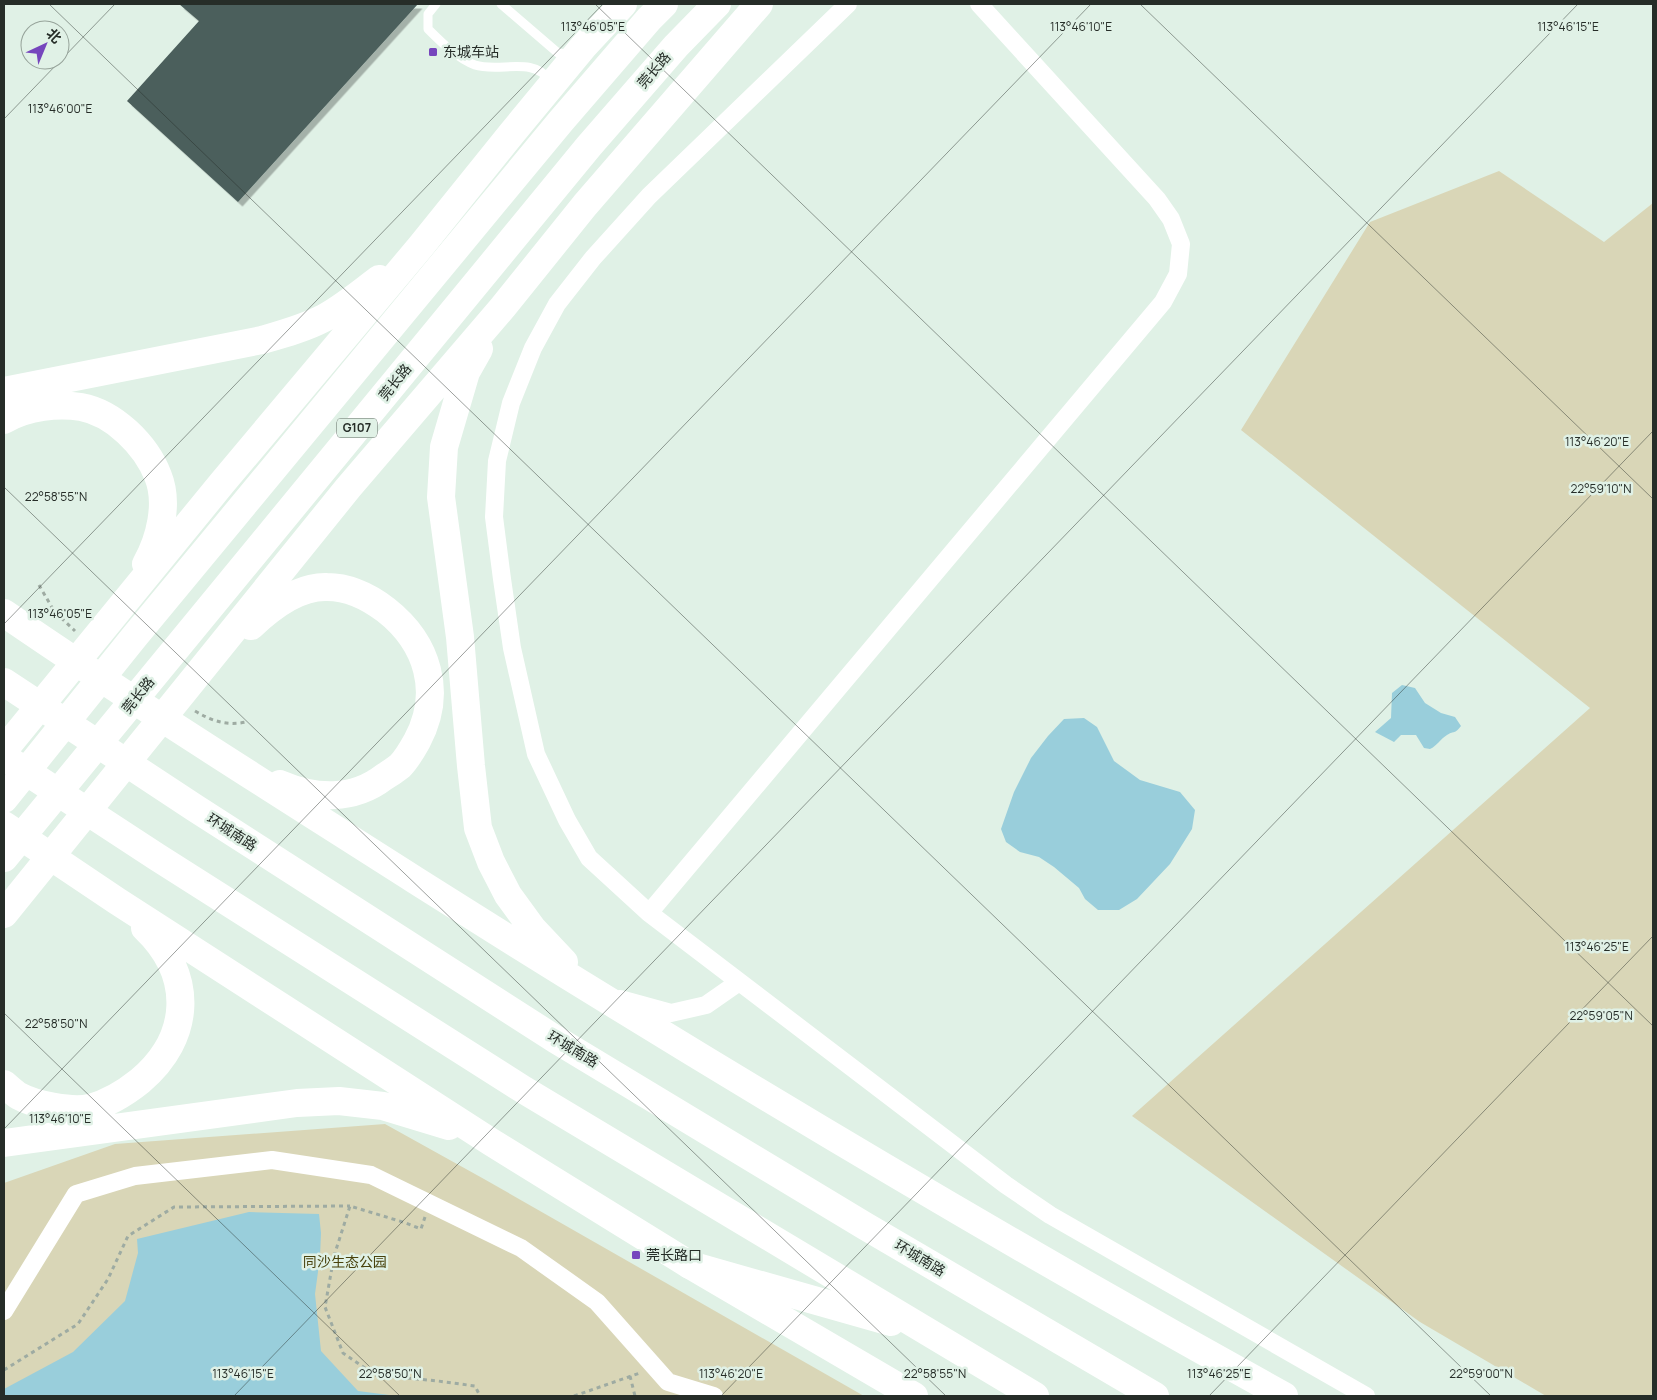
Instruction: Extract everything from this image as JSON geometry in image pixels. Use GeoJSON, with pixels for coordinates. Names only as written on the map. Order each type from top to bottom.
{"type":"FeatureCollection","features":[{"type":"Feature","properties":{"kind":"main road"},"geometry":{"type":"LineString","coordinates":[[4,750],[222,483],[421,246],[544,94],[623,4]]}},
{"type":"Feature","properties":{"kind":"main road","name":"G107"},"geometry":{"type":"LineString","coordinates":[[4,798],[135,636],[555,129],[664,4]]}},
{"type":"Feature","properties":{"kind":"main road","name":"莞长路"},"geometry":{"type":"LineString","coordinates":[[4,858],[589,146],[676,46],[717,4]]}},
{"type":"Feature","properties":{"kind":"main road"},"geometry":{"type":"LineString","coordinates":[[4,914],[348,488],[503,306],[585,205],[759,4]]}},
{"type":"Feature","properties":{"kind":"main road"},"geometry":{"type":"LineString","coordinates":[[4,391],[262,340],[295,330],[325,317],[352,300],[421,246]]}},
{"type":"Feature","properties":{"kind":"main road"},"geometry":{"type":"LineString","coordinates":[[503,306],[466,372],[444,447],[441,497],[460,637],[478,828],[491,862],[508,895],[532,928],[593,992]]}},
{"type":"Feature","properties":{"kind":"main road"},"geometry":{"type":"LineString","coordinates":[[4,420],[12,415],[58,405],[82,407],[102,414],[121,427],[150,458],[159,476],[162,493],[162,510],[156,543],[141,574],[114,615]]}},
{"type":"Feature","properties":{"kind":"main road"},"geometry":{"type":"LineString","coordinates":[[196,676],[263,614],[284,600],[306,590],[326,587],[350,590],[374,602],[395,617],[412,638],[424,658],[430,681],[430,706],[423,729],[400,766],[380,781],[362,790],[344,795],[324,796],[284,786],[230,763]]}},
{"type":"Feature","properties":{"kind":"main road"},"geometry":{"type":"LineString","coordinates":[[5,614],[230,763],[593,992],[899,1177],[1154,1324],[1284,1396]]}},
{"type":"Feature","properties":{"kind":"main road","name":"环城南路"},"geometry":{"type":"LineString","coordinates":[[4,682],[195,808],[555,1039],[865,1226],[1155,1396]]}},
{"type":"Feature","properties":{"kind":"main road"},"geometry":{"type":"LineString","coordinates":[[4,757],[157,858],[524,1090],[1035,1396]]}},
{"type":"Feature","properties":{"kind":"main road"},"geometry":{"type":"LineString","coordinates":[[4,825],[117,901],[492,1142],[690,1265],[914,1396]]}},
{"type":"Feature","properties":{"kind":"main road"},"geometry":{"type":"LineString","coordinates":[[4,1084],[20,1096],[41,1104],[64,1108],[88,1108],[109,1102],[127,1092],[148,1074],[164,1056],[174,1039],[179,1017],[180,993],[176,972],[166,952],[158,942],[117,901]]}},
{"type":"Feature","properties":{"kind":"main road"},"geometry":{"type":"LineString","coordinates":[[4,1144],[297,1103],[339,1101],[383,1106],[430,1119],[492,1142]]}},
{"type":"Feature","properties":{"kind":"main road"},"geometry":{"type":"LineString","coordinates":[[690,1265],[927,1332]]}},
{"type":"Feature","properties":{"kind":"street"},"geometry":{"type":"LineString","coordinates":[[848,4],[649,196],[593,258],[557,304],[533,348],[511,403],[497,461],[494,517],[512,648],[536,754],[567,820],[589,858],[650,913],[739,982],[1006,1185],[1050,1215],[1366,1396]]}},
{"type":"Feature","properties":{"kind":"street"},"geometry":{"type":"LineString","coordinates":[[650,913],[1162,302],[1178,274],[1181,244],[1171,219],[1157,199],[979,4]]}},
{"type":"Feature","properties":{"kind":"street"},"geometry":{"type":"LineString","coordinates":[[593,992],[670,1013],[706,1005],[739,982]]}},
{"type":"Feature","properties":{"kind":"street"},"geometry":{"type":"LineString","coordinates":[[4,1311],[76,1194],[135,1176],[272,1160],[371,1175],[521,1248],[597,1302],[668,1382],[714,1396]]}},
{"type":"Feature","properties":{"kind":"lane"},"geometry":{"type":"LineString","coordinates":[[436,4],[428,14],[428,29],[450,50],[475,65],[527,67],[544,72],[549,80],[544,94]]}},
{"type":"Feature","properties":{"kind":"lane"},"geometry":{"type":"LineString","coordinates":[[501,4],[558,53],[570,54],[584,48]]}},
{"type":"Feature","properties":{"kind":"path"},"geometry":{"type":"LineString","coordinates":[[4,1370],[78,1324],[108,1279],[128,1236],[174,1206],[350,1206],[406,1223],[420,1230],[430,1203]]}},
{"type":"Feature","properties":{"kind":"path"},"geometry":{"type":"LineString","coordinates":[[350,1206],[334,1256],[325,1307],[343,1353],[375,1375],[475,1386],[480,1396]]}},
{"type":"Feature","properties":{"kind":"path"},"geometry":{"type":"LineString","coordinates":[[574,1396],[654,1367]]}},
{"type":"Feature","properties":{"kind":"path"},"geometry":{"type":"LineString","coordinates":[[630,1376],[635,1396]]}},
{"type":"Feature","properties":{"kind":"green space"},"geometry":{"type":"Polygon","coordinates":[[[1499,171],[1604,242],[1653,203],[1653,1396],[1546,1396],[1420,1322],[1132,1116],[1590,708],[1241,430],[1370,222],[1499,171]]]}},
{"type":"Feature","properties":{"kind":"green space","name":"同沙生态公园"},"geometry":{"type":"Polygon","coordinates":[[[385,1124],[864,1396],[4,1396],[4,1183],[115,1144],[385,1124]]]}},
{"type":"Feature","properties":{"kind":"water"},"geometry":{"type":"Polygon","coordinates":[[[1402,685],[1415,688],[1425,703],[1441,713],[1455,717],[1461,726],[1430,749],[1424,748],[1416,735],[1401,735],[1394,742],[1375,732],[1391,718],[1392,693],[1402,685]]]}},
{"type":"Feature","properties":{"kind":"water"},"geometry":{"type":"Polygon","coordinates":[[[1084,718],[1097,727],[1114,761],[1140,780],[1180,792],[1195,810],[1192,829],[1170,864],[1137,899],[1119,910],[1098,910],[1085,899],[1079,888],[1054,867],[1039,857],[1020,852],[1006,842],[1001,829],[1014,792],[1031,758],[1064,719],[1084,718]]]}},
{"type":"Feature","properties":{"kind":"water"},"geometry":{"type":"Polygon","coordinates":[[[249,1212],[319,1214],[321,1233],[320,1257],[315,1294],[321,1351],[358,1391],[397,1396],[4,1396],[4,1389],[73,1352],[125,1301],[138,1253],[137,1239],[249,1212]]]}},
{"type":"Feature","properties":{"kind":"building"},"geometry":{"type":"Polygon","coordinates":[[[179,4],[418,4],[238,202],[127,101],[199,21],[179,4]]]}},
{"type":"Feature","properties":{"kind":"place","name":"东城车站"},"geometry":{"type":"Point","coordinates":[433,52]}},
{"type":"Feature","properties":{"kind":"place","name":"莞长路口"},"geometry":{"type":"Point","coordinates":[636,1255]}}]}
